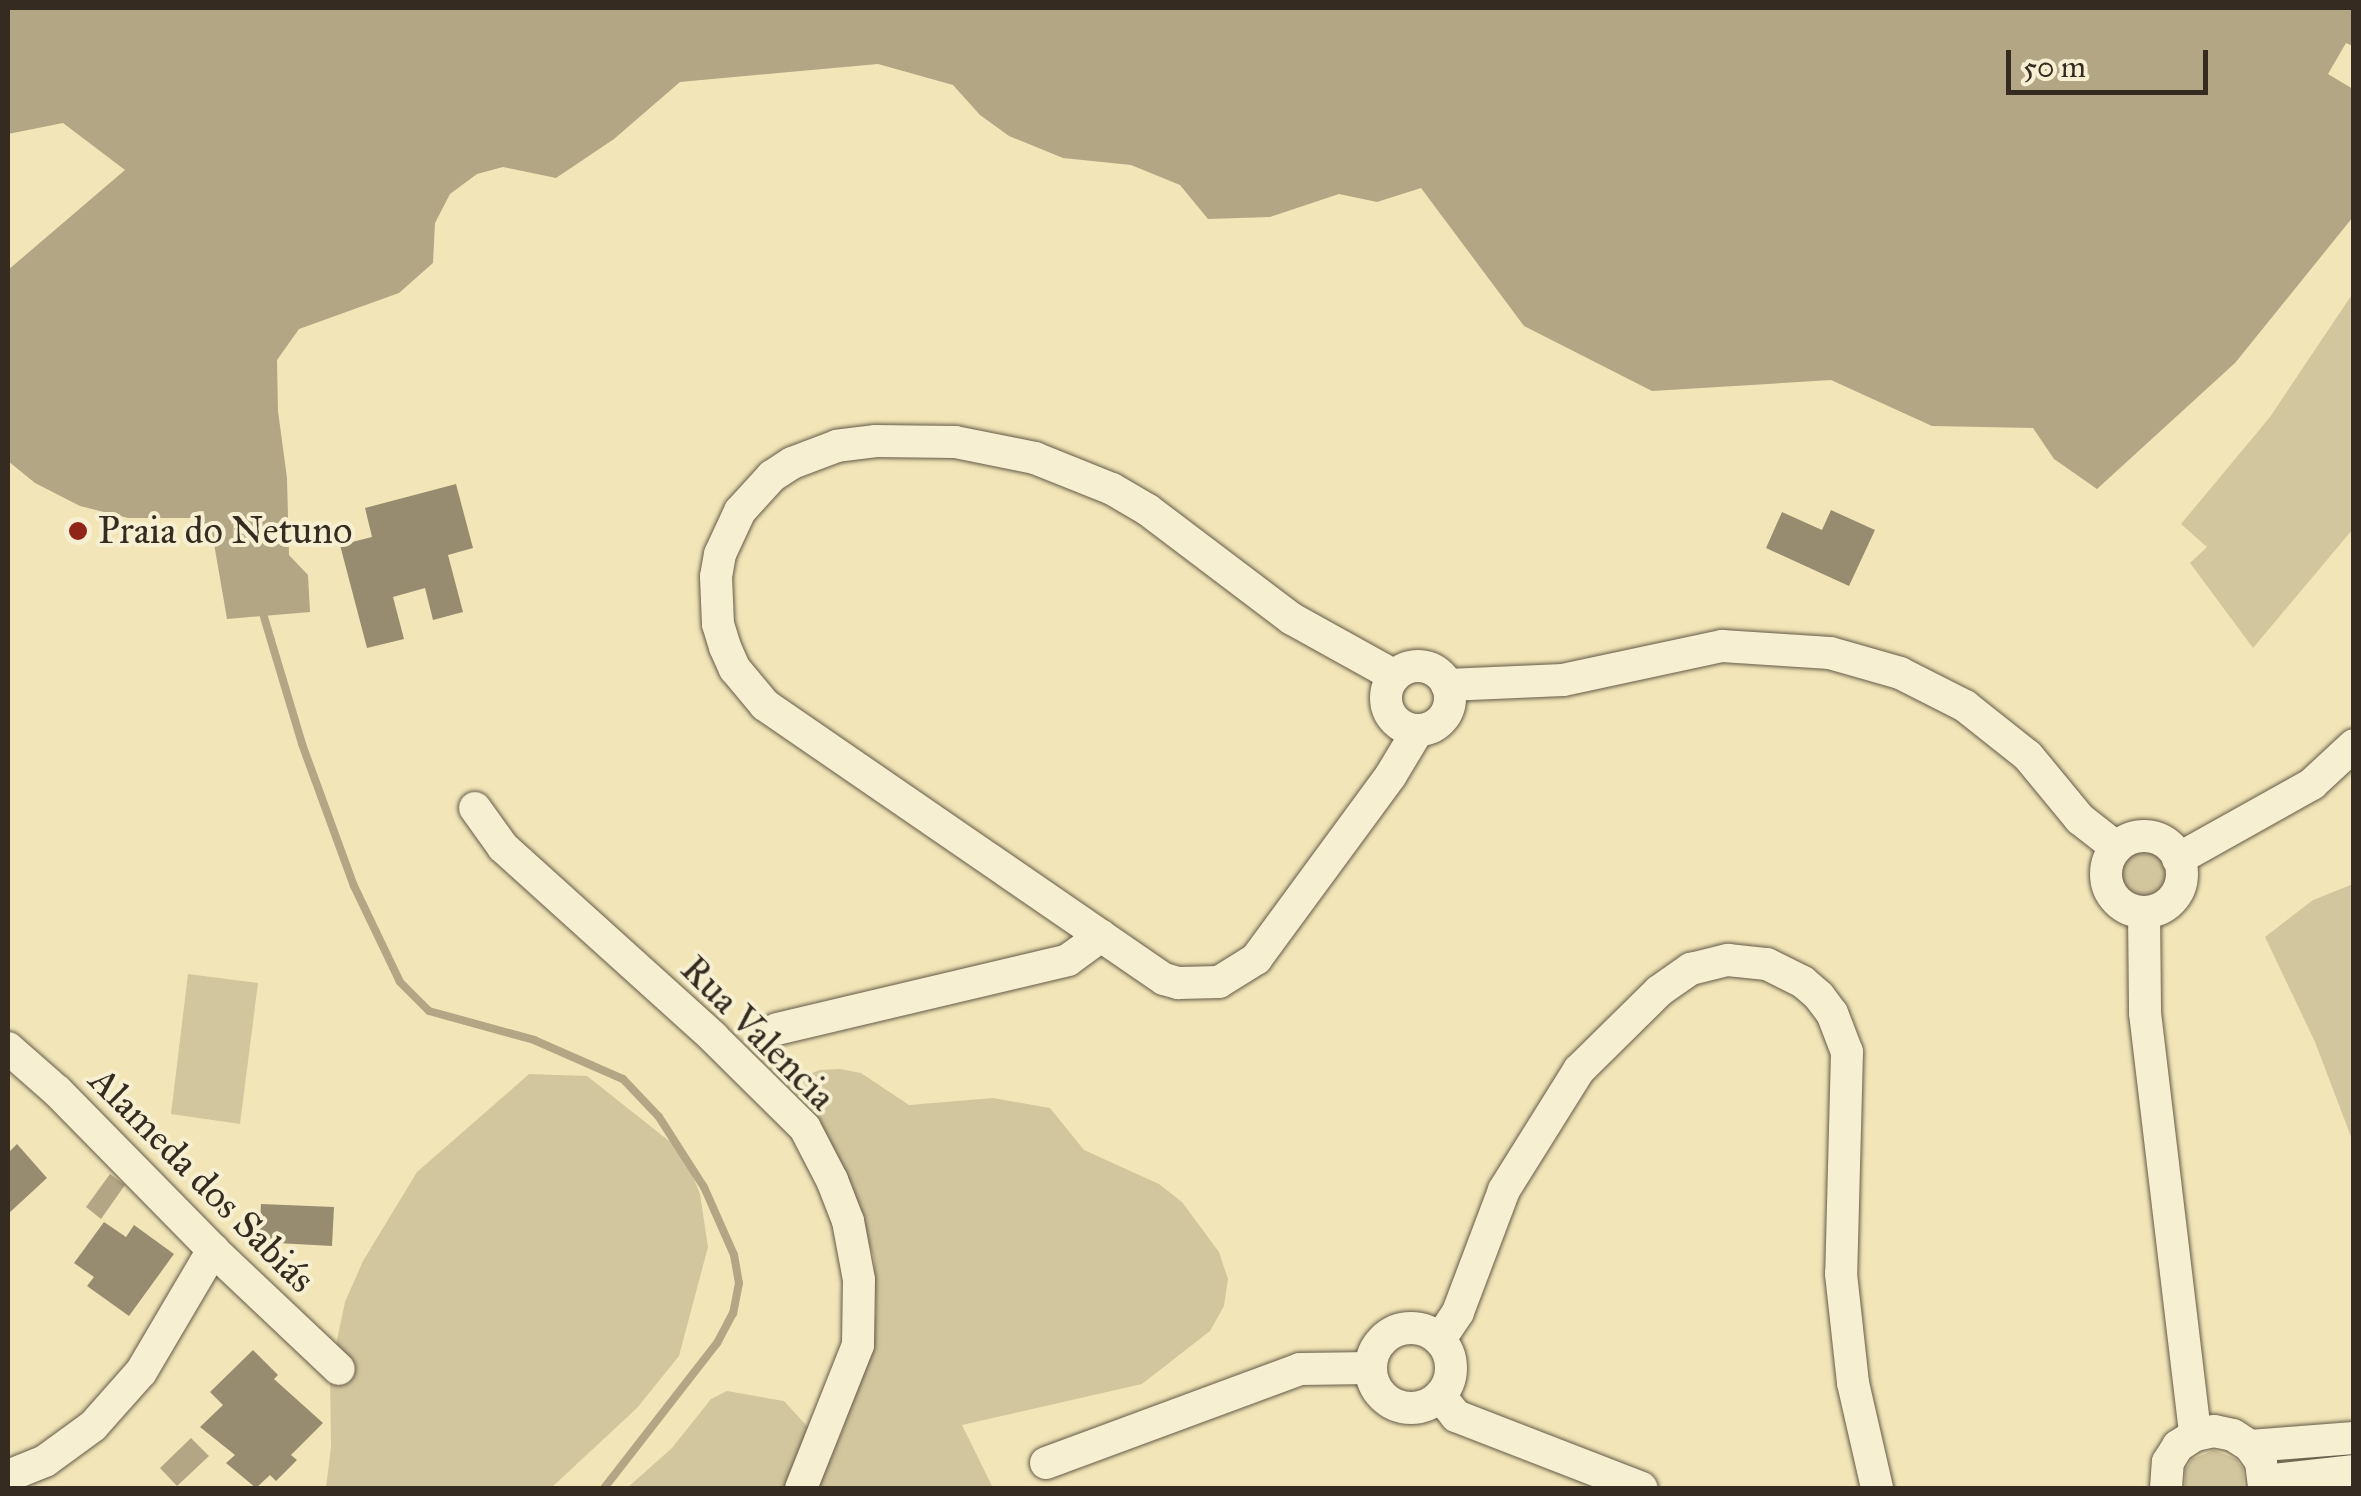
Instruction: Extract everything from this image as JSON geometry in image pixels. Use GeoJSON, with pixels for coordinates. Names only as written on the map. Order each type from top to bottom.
{"type":"FeatureCollection","features":[{"type":"Feature","properties":{"kind":"street"},"geometry":{"type":"LineString","coordinates":[[1394,676],[1292,620],[1148,510],[1112,489],[1035,458],[956,442],[876,441],[814,452],[772,476],[740,511],[720,554],[716,577],[718,624],[736,669],[765,705],[1101,936],[1178,983],[1206,985],[1245,969],[1391,774],[1418,730]]}},
{"type":"Feature","properties":{"kind":"street"},"geometry":{"type":"LineString","coordinates":[[1447,686],[1563,680],[1722,646],[1830,652],[1900,673],[1964,706],[2028,756],[2080,818],[2116,847]]}},
{"type":"Feature","properties":{"kind":"street"},"geometry":{"type":"LineString","coordinates":[[1405,668],[1429,668],[1447,686],[1447,710],[1440,720],[1418,730],[1406,728],[1388,710],[1388,686],[1405,668]]}},
{"type":"Feature","properties":{"kind":"street"},"geometry":{"type":"LineString","coordinates":[[2178,860],[2312,784],[2354,746]]}},
{"type":"Feature","properties":{"kind":"street","name":"Rua Valencia"},"geometry":{"type":"LineString","coordinates":[[474,808],[504,847],[713,1037],[805,1128],[832,1180],[848,1221],[858,1280],[858,1345],[802,1488]]}},
{"type":"Feature","properties":{"kind":"street"},"geometry":{"type":"LineString","coordinates":[[2143,836],[2158,839],[2178,860],[2179,889],[2159,910],[2144,912],[2117,902],[2108,889],[2108,860],[2116,847],[2143,836]]}},
{"type":"Feature","properties":{"kind":"street"},"geometry":{"type":"LineString","coordinates":[[2144,912],[2144,1013],[2195,1435]]}},
{"type":"Feature","properties":{"kind":"street"},"geometry":{"type":"LineString","coordinates":[[778,1029],[1068,960],[1101,936]]}},
{"type":"Feature","properties":{"kind":"street"},"geometry":{"type":"LineString","coordinates":[[1440,1339],[1458,1312],[1504,1190],[1579,1070],[1658,991],[1691,969],[1728,960],[1767,964],[1794,976],[1819,996],[1836,1022],[1847,1052],[1840,1274],[1853,1382],[1877,1488]]}},
{"type":"Feature","properties":{"kind":"street","name":"Alameda dos Sabiás"},"geometry":{"type":"LineString","coordinates":[[8,1048],[57,1091],[212,1250],[339,1370]]}},
{"type":"Feature","properties":{"kind":"street"},"geometry":{"type":"LineString","coordinates":[[8,1476],[45,1461],[93,1426],[141,1372],[212,1250]]}},
{"type":"Feature","properties":{"kind":"street"},"geometry":{"type":"LineString","coordinates":[[1411,1328],[1440,1339],[1451,1368],[1440,1396],[1427,1405],[1397,1405],[1374,1384],[1371,1368],[1382,1340],[1411,1328]]}},
{"type":"Feature","properties":{"kind":"street"},"geometry":{"type":"LineString","coordinates":[[1046,1463],[1300,1369],[1371,1368]]}},
{"type":"Feature","properties":{"kind":"street"},"geometry":{"type":"LineString","coordinates":[[1440,1396],[1456,1416],[1642,1488]]}},
{"type":"Feature","properties":{"kind":"street"},"geometry":{"type":"LineString","coordinates":[[2166,1488],[2168,1462],[2178,1446],[2195,1435],[2214,1431],[2234,1434],[2250,1446],[2260,1462],[2264,1485],[2354,1470]]}},
{"type":"Feature","properties":{"kind":"street"},"geometry":{"type":"LineString","coordinates":[[2250,1446],[2354,1438]]}},
{"type":"Feature","properties":{"kind":"shaded area"},"geometry":{"type":"Polygon","coordinates":[[[8,8],[2353,8],[2353,46],[2346,43],[2328,74],[2353,89],[2353,217],[2235,363],[2097,489],[2054,459],[2033,428],[1932,426],[1831,380],[1652,391],[1524,326],[1421,188],[1377,202],[1339,194],[1270,217],[1208,219],[1180,185],[1131,165],[1063,158],[1009,136],[980,115],[953,85],[878,64],[680,82],[614,139],[556,178],[503,167],[477,174],[450,194],[435,223],[433,263],[399,293],[299,329],[277,360],[278,411],[287,478],[289,555],[308,575],[310,612],[227,619],[212,532],[196,518],[128,518],[80,506],[35,483],[8,461],[8,270],[125,170],[63,123],[8,134],[8,8]]]}},
{"type":"Feature","properties":{"kind":"shaded area"},"geometry":{"type":"Polygon","coordinates":[[[2353,293],[2353,529],[2253,648],[2190,563],[2207,547],[2181,524],[2270,417],[2353,293]]]}},
{"type":"Feature","properties":{"kind":"shaded area"},"geometry":{"type":"Polygon","coordinates":[[[2144,851],[2161,857],[2167,874],[2161,891],[2144,897],[2127,891],[2121,874],[2127,857],[2144,851]]]}},
{"type":"Feature","properties":{"kind":"shaded area"},"geometry":{"type":"Polygon","coordinates":[[[2353,884],[2353,1142],[2315,1042],[2265,937],[2313,900],[2353,884]]]}},
{"type":"Feature","properties":{"kind":"shaded area"},"geometry":{"type":"Polygon","coordinates":[[[188,974],[258,983],[240,1124],[171,1114],[188,974]]]}},
{"type":"Feature","properties":{"kind":"shaded area"},"geometry":{"type":"Polygon","coordinates":[[[820,1070],[861,1073],[909,1105],[993,1098],[1050,1108],[1084,1150],[1159,1184],[1182,1202],[1219,1252],[1228,1279],[1224,1306],[1210,1331],[1142,1384],[962,1425],[993,1488],[817,1488],[844,1427],[876,1313],[874,1258],[857,1205],[810,1104],[802,1077],[820,1070]]]}},
{"type":"Feature","properties":{"kind":"shaded area"},"geometry":{"type":"Polygon","coordinates":[[[529,1074],[587,1076],[683,1152],[700,1194],[708,1247],[679,1356],[637,1408],[551,1488],[326,1488],[331,1447],[330,1373],[345,1302],[363,1261],[417,1172],[529,1074]]]}},
{"type":"Feature","properties":{"kind":"shaded area"},"geometry":{"type":"Polygon","coordinates":[[[110,1174],[125,1185],[101,1219],[86,1207],[110,1174]]]}},
{"type":"Feature","properties":{"kind":"shaded area"},"geometry":{"type":"Polygon","coordinates":[[[727,1391],[784,1401],[817,1437],[786,1488],[627,1488],[672,1448],[711,1399],[727,1391]]]}},
{"type":"Feature","properties":{"kind":"shaded area"},"geometry":{"type":"Polygon","coordinates":[[[191,1438],[209,1456],[177,1486],[160,1468],[191,1438]]]}},
{"type":"Feature","properties":{"kind":"shaded area"},"geometry":{"type":"Polygon","coordinates":[[[2214,1450],[2236,1459],[2243,1469],[2244,1488],[2185,1488],[2185,1470],[2192,1459],[2214,1450]]]}},
{"type":"Feature","properties":{"kind":"building"},"geometry":{"type":"Polygon","coordinates":[[[456,484],[473,548],[448,555],[463,612],[433,620],[425,588],[393,597],[404,639],[367,648],[340,545],[372,537],[365,508],[456,484]]]}},
{"type":"Feature","properties":{"kind":"building"},"geometry":{"type":"Polygon","coordinates":[[[1831,510],[1875,530],[1849,586],[1766,548],[1782,512],[1822,530],[1831,510]]]}},
{"type":"Feature","properties":{"kind":"building"},"geometry":{"type":"Polygon","coordinates":[[[17,1144],[47,1178],[8,1214],[8,1153],[17,1144]]]}},
{"type":"Feature","properties":{"kind":"building"},"geometry":{"type":"Polygon","coordinates":[[[261,1204],[334,1207],[332,1246],[259,1242],[261,1204]]]}},
{"type":"Feature","properties":{"kind":"building"},"geometry":{"type":"Polygon","coordinates":[[[104,1222],[126,1237],[134,1225],[174,1254],[129,1316],[87,1286],[94,1277],[74,1263],[104,1222]]]}},
{"type":"Feature","properties":{"kind":"building"},"geometry":{"type":"Polygon","coordinates":[[[253,1350],[278,1375],[274,1379],[323,1423],[291,1455],[297,1460],[276,1481],[270,1475],[256,1488],[226,1463],[235,1455],[200,1427],[223,1405],[210,1392],[253,1350]]]}},
{"type":"Feature","properties":{"kind":"waterway"},"geometry":{"type":"LineString","coordinates":[[264,617],[302,744],[354,886],[400,982],[429,1011],[534,1040],[623,1079],[659,1117],[704,1187],[734,1255],[739,1283],[733,1313],[717,1343],[604,1488]]}},
{"type":"Feature","properties":{"kind":"place","name":"Praia do Netuno"},"geometry":{"type":"Point","coordinates":[78,531]}}]}
